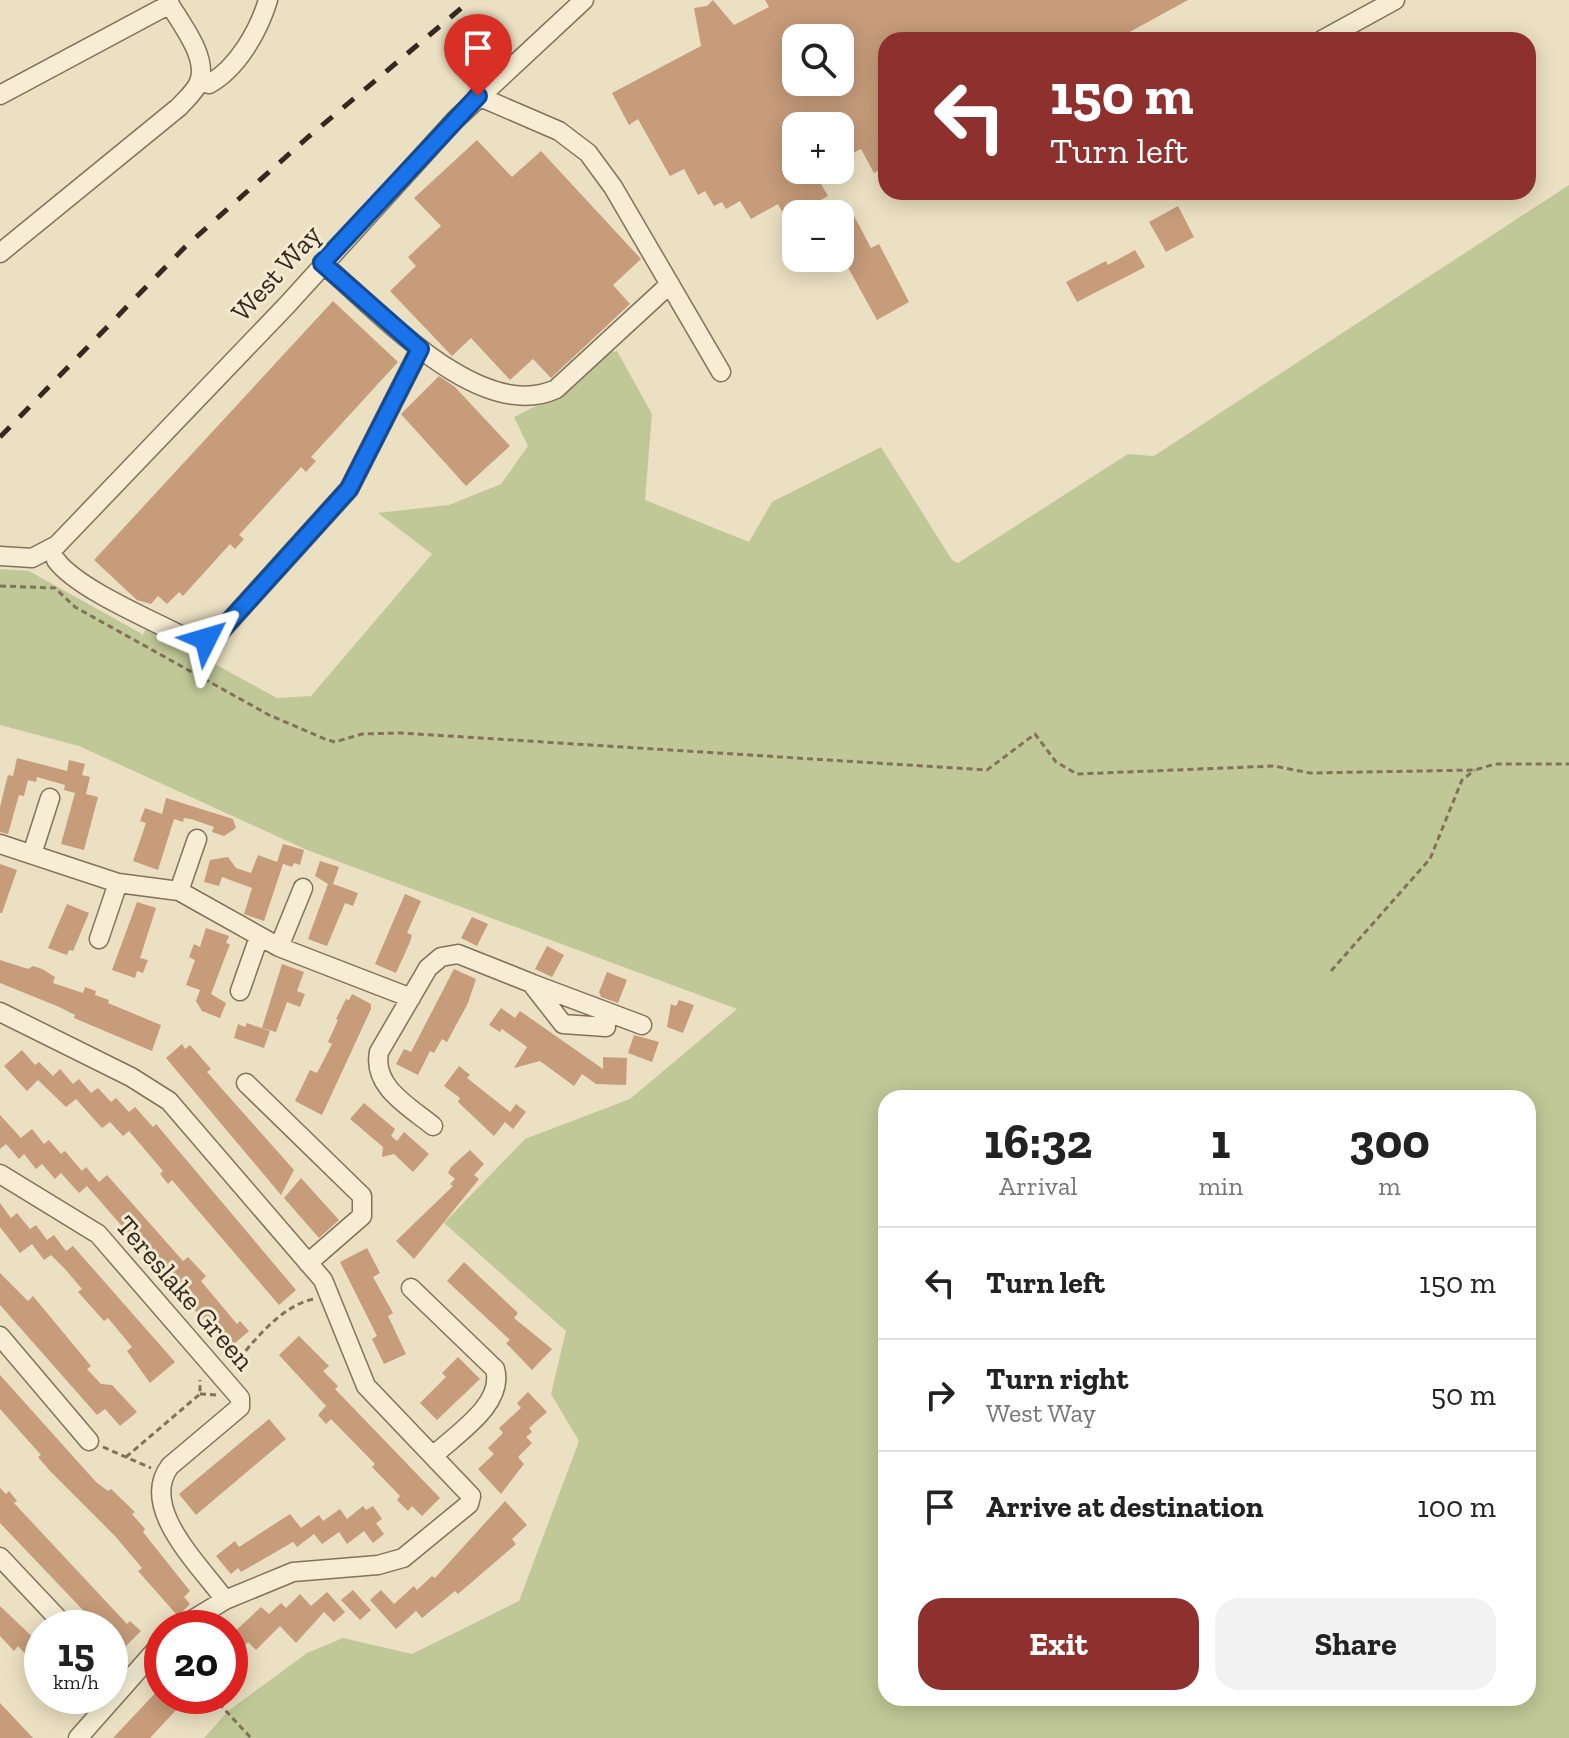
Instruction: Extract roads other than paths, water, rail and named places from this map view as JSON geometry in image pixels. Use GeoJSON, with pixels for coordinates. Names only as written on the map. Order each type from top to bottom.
{"type":"FeatureCollection","features":[{"type":"Feature","properties":{"kind":"street"},"geometry":{"type":"LineString","coordinates":[[199,82],[209,84],[230,68],[263,16],[268,0]]}},
{"type":"Feature","properties":{"kind":"street","name":"West Way"},"geometry":{"type":"LineString","coordinates":[[0,556],[32,558],[57,545],[287,305],[322,263],[478,96],[584,0]]}},
{"type":"Feature","properties":{"kind":"street"},"geometry":{"type":"LineString","coordinates":[[1337,32],[1395,0]]}},
{"type":"Feature","properties":{"kind":"street"},"geometry":{"type":"LineString","coordinates":[[0,95],[169,2],[200,60],[199,82],[179,107],[0,253]]}},
{"type":"Feature","properties":{"kind":"street"},"geometry":{"type":"LineString","coordinates":[[478,96],[559,131],[588,153],[613,187],[721,372]]}},
{"type":"Feature","properties":{"kind":"street"},"geometry":{"type":"LineString","coordinates":[[322,263],[420,349],[465,380],[521,396],[541,396],[556,389],[670,284]]}},
{"type":"Feature","properties":{"kind":"street"},"geometry":{"type":"LineString","coordinates":[[56,560],[63,569],[99,592],[192,641],[218,634],[349,489],[420,349]]}},
{"type":"Feature","properties":{"kind":"street"},"geometry":{"type":"LineString","coordinates":[[32,854],[41,806]]}},
{"type":"Feature","properties":{"kind":"street"},"geometry":{"type":"LineString","coordinates":[[0,844],[118,883],[179,891],[279,947],[411,998]]}},
{"type":"Feature","properties":{"kind":"street"},"geometry":{"type":"LineString","coordinates":[[179,891],[197,848]]}},
{"type":"Feature","properties":{"kind":"street"},"geometry":{"type":"LineString","coordinates":[[108,930],[118,883]]}},
{"type":"Feature","properties":{"kind":"street"},"geometry":{"type":"LineString","coordinates":[[279,947],[303,888]]}},
{"type":"Feature","properties":{"kind":"street"},"geometry":{"type":"LineString","coordinates":[[240,991],[259,937]]}},
{"type":"Feature","properties":{"kind":"street"},"geometry":{"type":"LineString","coordinates":[[433,1126],[389,1089],[377,1064],[379,1052],[428,968],[441,957],[458,954],[642,1025]]}},
{"type":"Feature","properties":{"kind":"street"},"geometry":{"type":"LineString","coordinates":[[531,983],[563,1024],[606,1027]]}},
{"type":"Feature","properties":{"kind":"street"},"geometry":{"type":"LineString","coordinates":[[0,1012],[131,1077],[169,1101],[308,1263],[331,1297],[366,1386],[471,1500],[412,1552],[378,1565],[308,1568],[225,1600],[209,1610]]}},
{"type":"Feature","properties":{"kind":"street"},"geometry":{"type":"LineString","coordinates":[[246,1083],[362,1196],[362,1216],[308,1263]]}},
{"type":"Feature","properties":{"kind":"street","name":"Tereslake Green"},"geometry":{"type":"LineString","coordinates":[[0,1174],[98,1234],[241,1403],[165,1473],[159,1498],[162,1512],[225,1600]]}},
{"type":"Feature","properties":{"kind":"street"},"geometry":{"type":"LineString","coordinates":[[411,1288],[495,1369],[498,1380],[493,1399],[433,1456]]}},
{"type":"Feature","properties":{"kind":"street"},"geometry":{"type":"LineString","coordinates":[[0,1336],[89,1441]]}},
{"type":"Feature","properties":{"kind":"street"},"geometry":{"type":"LineString","coordinates":[[0,1557],[50,1610]]}},
{"type":"Feature","properties":{"kind":"street"},"geometry":{"type":"LineString","coordinates":[[128,1671],[144,1658]]}},
{"type":"Feature","properties":{"kind":"street"},"geometry":{"type":"LineString","coordinates":[[78,1738],[94,1714]]}},
{"type":"Feature","properties":{"kind":"railway"},"geometry":{"type":"LineString","coordinates":[[0,437],[185,247],[307,138],[471,0]]}}]}
